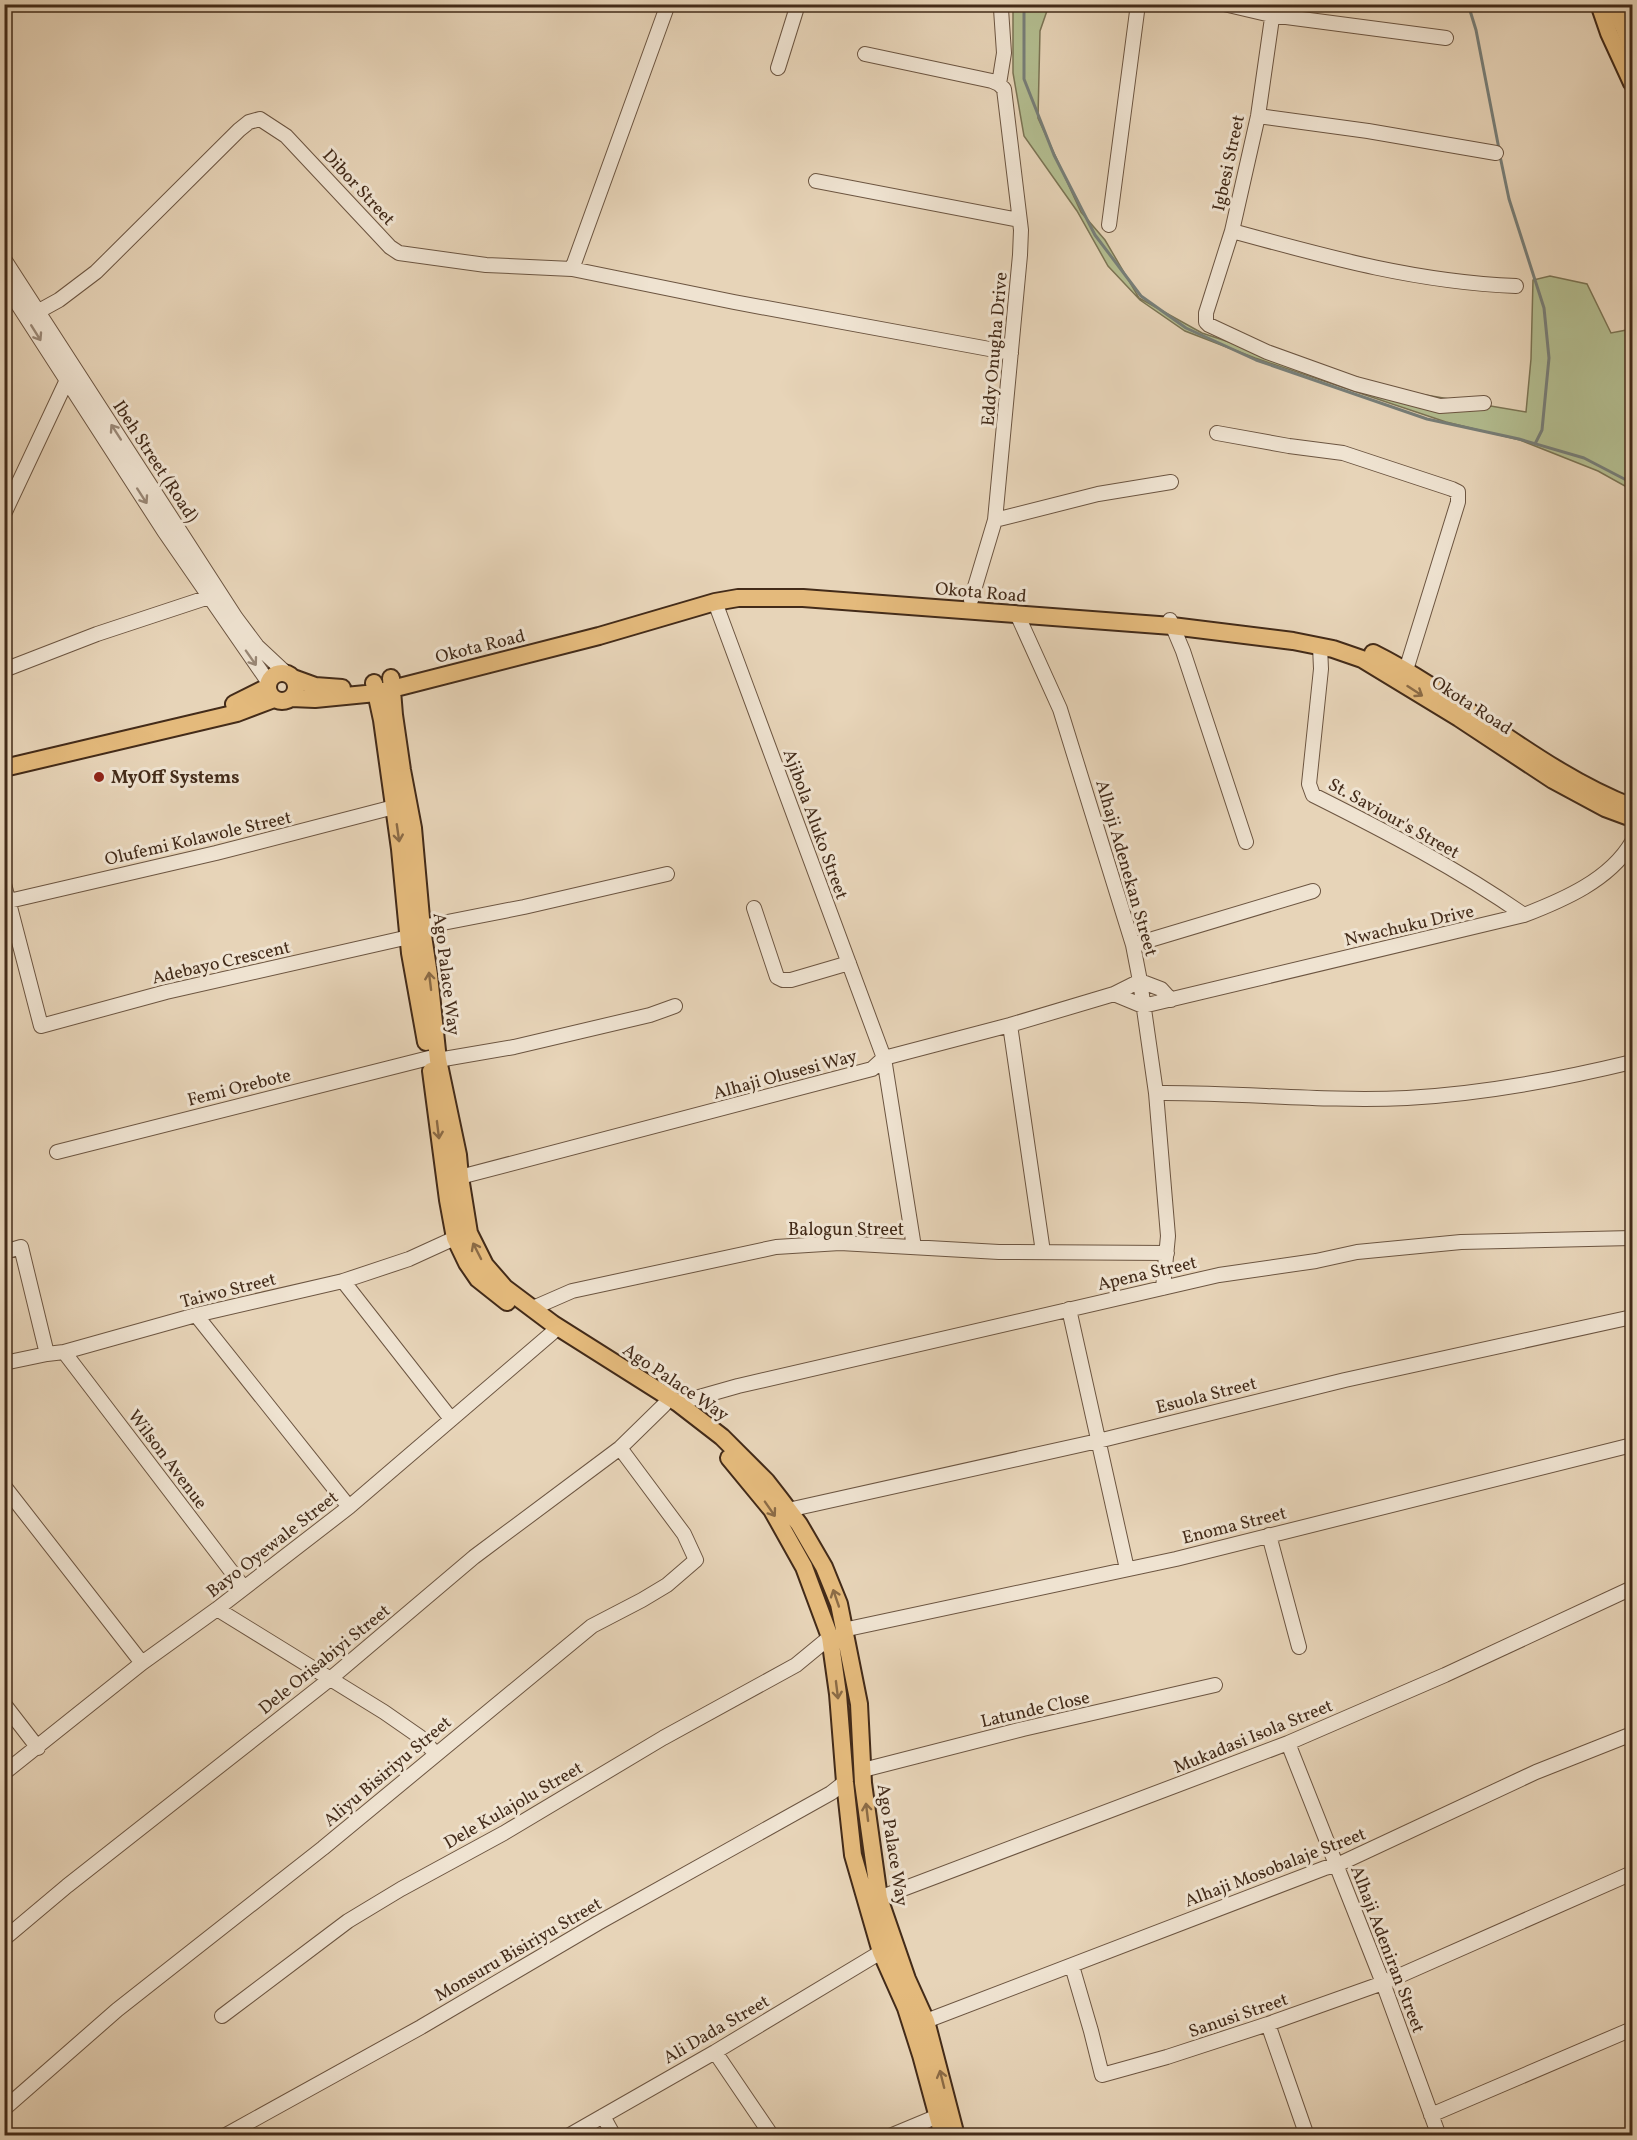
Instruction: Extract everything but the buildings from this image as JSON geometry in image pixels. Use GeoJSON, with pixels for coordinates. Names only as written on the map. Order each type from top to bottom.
{"type":"FeatureCollection","features":[{"type":"Feature","properties":{"kind":"highway"},"geometry":{"type":"LineString","coordinates":[[1616,4],[1632,42]]}},
{"type":"Feature","properties":{"kind":"main road"},"geometry":{"type":"LineString","coordinates":[[1599,4],[1609,33],[1632,83]]}},
{"type":"Feature","properties":{"kind":"main road","name":"Okota Road"},"geometry":{"type":"LineString","coordinates":[[290,676],[315,686],[330,688],[383,686],[728,593],[794,590],[1071,608],[1293,641],[1320,646],[1362,659],[1605,796],[1632,807]]}},
{"type":"Feature","properties":{"kind":"main road","name":"Okota Road"},"geometry":{"type":"LineString","coordinates":[[4,757],[217,710],[276,692],[315,699],[383,686],[598,636],[715,602],[738,598],[779,596],[1017,614],[1261,626],[1321,635],[1360,647],[1406,670],[1553,780],[1605,808],[1632,818]]}},
{"type":"Feature","properties":{"kind":"main road"},"geometry":{"type":"LineString","coordinates":[[4,768],[237,713],[276,692],[296,688],[290,676],[278,674],[276,692]]}},
{"type":"Feature","properties":{"kind":"main road","name":"Ago Palace Way"},"geometry":{"type":"LineString","coordinates":[[383,686],[382,720],[434,1059],[448,1200],[455,1238],[478,1279],[502,1298],[552,1333],[671,1404],[701,1431],[721,1450],[772,1510],[804,1567],[836,1634],[859,1704],[863,1783],[879,1898],[907,1979],[926,2021],[956,2136]]}},
{"type":"Feature","properties":{"kind":"main road","name":"Ago Palace Way"},"geometry":{"type":"LineString","coordinates":[[383,686],[413,828],[413,932]]}},
{"type":"Feature","properties":{"kind":"main road","name":"Ago Palace Way"},"geometry":{"type":"LineString","coordinates":[[434,1059],[457,1147],[469,1233],[485,1265],[499,1282],[553,1324],[722,1437],[766,1481],[799,1524],[824,1567],[839,1604],[836,1634],[838,1694],[844,1782],[853,1855],[881,1952],[906,2008],[943,2136]]}},
{"type":"Feature","properties":{"kind":"main road"},"geometry":{"type":"LineString","coordinates":[[850,1837],[870,1840]]}},
{"type":"Feature","properties":{"kind":"main road"},"geometry":{"type":"LineString","coordinates":[[853,1855],[873,1858]]}},
{"type":"Feature","properties":{"kind":"street"},"geometry":{"type":"LineString","coordinates":[[572,269],[668,4]]}},
{"type":"Feature","properties":{"kind":"street"},"geometry":{"type":"LineString","coordinates":[[778,68],[798,4]]}},
{"type":"Feature","properties":{"kind":"street","name":"Eddy Onugha Drive"},"geometry":{"type":"LineString","coordinates":[[971,600],[995,520],[1020,255],[1019,220],[1002,90],[1004,53],[1001,9],[998,4]]}},
{"type":"Feature","properties":{"kind":"street"},"geometry":{"type":"LineString","coordinates":[[1109,225],[1138,4]]}},
{"type":"Feature","properties":{"kind":"street"},"geometry":{"type":"LineString","coordinates":[[1224,4],[1446,38]]}},
{"type":"Feature","properties":{"kind":"street","name":"Igbesi Street"},"geometry":{"type":"LineString","coordinates":[[1273,10],[1258,116],[1232,231],[1206,313],[1206,322],[1267,352],[1356,384],[1440,406],[1484,403]]}},
{"type":"Feature","properties":{"kind":"street"},"geometry":{"type":"LineString","coordinates":[[865,54],[992,81],[1002,90]]}},
{"type":"Feature","properties":{"kind":"street"},"geometry":{"type":"LineString","coordinates":[[1258,116],[1368,131],[1496,153]]}},
{"type":"Feature","properties":{"kind":"street","name":"Dibor Street"},"geometry":{"type":"LineString","coordinates":[[39,311],[59,300],[96,272],[239,130],[249,122],[260,118],[286,136],[390,247],[399,253],[486,265],[572,269],[734,302],[1011,353]]}},
{"type":"Feature","properties":{"kind":"street"},"geometry":{"type":"LineString","coordinates":[[816,181],[1019,220]]}},
{"type":"Feature","properties":{"kind":"street"},"geometry":{"type":"LineString","coordinates":[[1232,231],[1397,273],[1478,284],[1516,286]]}},
{"type":"Feature","properties":{"kind":"street","name":"Ibeh Street (Road)"},"geometry":{"type":"LineString","coordinates":[[4,259],[39,311],[276,692]]}},
{"type":"Feature","properties":{"kind":"street","name":"Ibeh Street (Road)"},"geometry":{"type":"LineString","coordinates":[[4,283],[66,382],[212,592],[257,645],[290,676]]}},
{"type":"Feature","properties":{"kind":"street"},"geometry":{"type":"LineString","coordinates":[[4,514],[66,382]]}},
{"type":"Feature","properties":{"kind":"street"},"geometry":{"type":"LineString","coordinates":[[1217,433],[1343,453],[1458,492],[1458,502],[1406,670]]}},
{"type":"Feature","properties":{"kind":"street"},"geometry":{"type":"LineString","coordinates":[[995,520],[1098,494],[1171,482]]}},
{"type":"Feature","properties":{"kind":"street"},"geometry":{"type":"LineString","coordinates":[[4,670],[212,592]]}},
{"type":"Feature","properties":{"kind":"street","name":"Ajibola Aluko Street"},"geometry":{"type":"LineString","coordinates":[[715,602],[885,1058],[914,1247]]}},
{"type":"Feature","properties":{"kind":"street","name":"Alhaji Adenekan Street"},"geometry":{"type":"LineString","coordinates":[[1017,614],[1060,710],[1133,945],[1156,1093],[1167,1253],[1163,1288]]}},
{"type":"Feature","properties":{"kind":"street"},"geometry":{"type":"LineString","coordinates":[[1171,623],[1183,651],[1246,842]]}},
{"type":"Feature","properties":{"kind":"street","name":"St. Saviour's Street"},"geometry":{"type":"LineString","coordinates":[[1320,646],[1321,669],[1309,784],[1313,795],[1377,827],[1501,899],[1524,915]]}},
{"type":"Feature","properties":{"kind":"street","name":"Olufemi Kolawole Street"},"geometry":{"type":"LineString","coordinates":[[9,900],[216,854],[394,807]]}},
{"type":"Feature","properties":{"kind":"street","name":"Nwachuku Drive"},"geometry":{"type":"LineString","coordinates":[[1143,1006],[1524,915],[1570,895],[1595,880],[1614,865],[1632,842]]}},
{"type":"Feature","properties":{"kind":"street","name":"Adebayo Crescent"},"geometry":{"type":"LineString","coordinates":[[9,900],[41,1026],[166,992],[413,932],[668,874]]}},
{"type":"Feature","properties":{"kind":"street"},"geometry":{"type":"LineString","coordinates":[[4,884],[9,900]]}},
{"type":"Feature","properties":{"kind":"street"},"geometry":{"type":"LineString","coordinates":[[1133,945],[1312,891]]}},
{"type":"Feature","properties":{"kind":"street"},"geometry":{"type":"LineString","coordinates":[[754,908],[774,971],[783,981],[849,963]]}},
{"type":"Feature","properties":{"kind":"street"},"geometry":{"type":"LineString","coordinates":[[1140,981],[1161,989],[1171,1000]]}},
{"type":"Feature","properties":{"kind":"street","name":"Alhaji Olusesi Way"},"geometry":{"type":"LineString","coordinates":[[460,1177],[872,1070],[885,1058],[1010,1025],[1114,994],[1140,981]]}},
{"type":"Feature","properties":{"kind":"street"},"geometry":{"type":"LineString","coordinates":[[1114,994],[1143,1006]]}},
{"type":"Feature","properties":{"kind":"street","name":"Femi Orebote"},"geometry":{"type":"LineString","coordinates":[[57,1152],[434,1059],[514,1047],[650,1015],[675,1006]]}},
{"type":"Feature","properties":{"kind":"street"},"geometry":{"type":"LineString","coordinates":[[1010,1025],[1043,1252]]}},
{"type":"Feature","properties":{"kind":"street"},"geometry":{"type":"LineString","coordinates":[[1156,1093],[1407,1098],[1473,1091],[1597,1071],[1632,1062]]}},
{"type":"Feature","properties":{"kind":"street","name":"Taiwo Street"},"geometry":{"type":"LineString","coordinates":[[4,1363],[64,1352],[196,1315],[343,1281],[410,1259],[455,1238]]}},
{"type":"Feature","properties":{"kind":"street","name":"Apena Street"},"geometry":{"type":"LineString","coordinates":[[671,1404],[738,1386],[1219,1275],[1316,1261],[1357,1252],[1461,1242],[1632,1238]]}},
{"type":"Feature","properties":{"kind":"street","name":"Balogun Street"},"geometry":{"type":"LineString","coordinates":[[533,1308],[572,1291],[776,1247],[840,1243],[999,1252],[1167,1253]]}},
{"type":"Feature","properties":{"kind":"street"},"geometry":{"type":"LineString","coordinates":[[4,1252],[21,1246],[47,1354]]}},
{"type":"Feature","properties":{"kind":"street"},"geometry":{"type":"LineString","coordinates":[[343,1281],[452,1419]]}},
{"type":"Feature","properties":{"kind":"street"},"geometry":{"type":"LineString","coordinates":[[1069,1310],[1127,1569]]}},
{"type":"Feature","properties":{"kind":"street"},"geometry":{"type":"LineString","coordinates":[[196,1315],[349,1507]]}},
{"type":"Feature","properties":{"kind":"street","name":"Esuola Street"},"geometry":{"type":"LineString","coordinates":[[788,1510],[1098,1441],[1345,1380],[1632,1317]]}},
{"type":"Feature","properties":{"kind":"street","name":"Bayo Oyewale Street"},"geometry":{"type":"LineString","coordinates":[[4,1773],[142,1664],[349,1507],[552,1333]]}},
{"type":"Feature","properties":{"kind":"street","name":"Wilson Avenue"},"geometry":{"type":"LineString","coordinates":[[64,1352],[244,1588]]}},
{"type":"Feature","properties":{"kind":"street","name":"Dele Orisabiyi Street"},"geometry":{"type":"LineString","coordinates":[[4,1939],[330,1679],[474,1557],[620,1448],[671,1404]]}},
{"type":"Feature","properties":{"kind":"street","name":"Enoma Street"},"geometry":{"type":"LineString","coordinates":[[836,1634],[1176,1559],[1632,1445]]}},
{"type":"Feature","properties":{"kind":"street","name":"Aliyu Bisiriyu Street"},"geometry":{"type":"LineString","coordinates":[[4,2109],[117,2010],[323,1848],[592,1626],[667,1585],[696,1560],[684,1534],[620,1448]]}},
{"type":"Feature","properties":{"kind":"street"},"geometry":{"type":"LineString","coordinates":[[4,1486],[142,1664]]}},
{"type":"Feature","properties":{"kind":"street"},"geometry":{"type":"LineString","coordinates":[[1269,1535],[1299,1647]]}},
{"type":"Feature","properties":{"kind":"street","name":"Mukadasi Isola Street"},"geometry":{"type":"LineString","coordinates":[[879,1898],[1288,1743],[1445,1675],[1632,1588]]}},
{"type":"Feature","properties":{"kind":"street"},"geometry":{"type":"LineString","coordinates":[[217,1609],[411,1730],[436,1754]]}},
{"type":"Feature","properties":{"kind":"street","name":"Dele Kulajolu Street"},"geometry":{"type":"LineString","coordinates":[[222,2016],[348,1921],[401,1889],[504,1833],[663,1738],[796,1665],[836,1634]]}},
{"type":"Feature","properties":{"kind":"street","name":"Latunde Close"},"geometry":{"type":"LineString","coordinates":[[863,1770],[1023,1729],[1215,1685]]}},
{"type":"Feature","properties":{"kind":"street"},"geometry":{"type":"LineString","coordinates":[[4,1704],[38,1748]]}},
{"type":"Feature","properties":{"kind":"street","name":"Alhaji Mosobalaje Street"},"geometry":{"type":"LineString","coordinates":[[926,2021],[1337,1865],[1536,1772],[1632,1734]]}},
{"type":"Feature","properties":{"kind":"street","name":"Alhaji Adeniran Street"},"geometry":{"type":"LineString","coordinates":[[1288,1743],[1383,1983],[1439,2136]]}},
{"type":"Feature","properties":{"kind":"street","name":"Monsuru Bisiriyu Street"},"geometry":{"type":"LineString","coordinates":[[227,2135],[831,1793],[844,1782]]}},
{"type":"Feature","properties":{"kind":"street","name":"Sanusi Street"},"geometry":{"type":"LineString","coordinates":[[1072,1966],[1102,2075],[1167,2058],[1383,1983],[1632,1873]]}},
{"type":"Feature","properties":{"kind":"street","name":"Ali Dada Street"},"geometry":{"type":"LineString","coordinates":[[568,2136],[715,2052],[881,1952]]}},
{"type":"Feature","properties":{"kind":"street"},"geometry":{"type":"LineString","coordinates":[[1268,2024],[1307,2136]]}},
{"type":"Feature","properties":{"kind":"street"},"geometry":{"type":"LineString","coordinates":[[1431,2115],[1632,2029]]}},
{"type":"Feature","properties":{"kind":"street"},"geometry":{"type":"LineString","coordinates":[[715,2052],[772,2136]]}},
{"type":"Feature","properties":{"kind":"street"},"geometry":{"type":"LineString","coordinates":[[603,2116],[614,2136]]}},
{"type":"Feature","properties":{"kind":"street"},"geometry":{"type":"LineString","coordinates":[[890,2136],[938,2116]]}},
{"type":"Feature","properties":{"kind":"green space"},"geometry":{"type":"Polygon","coordinates":[[[1013,5],[1049,5],[1040,31],[1038,118],[1081,212],[1105,240],[1139,298],[1202,333],[1349,382],[1526,412],[1531,359],[1533,280],[1550,276],[1587,284],[1611,333],[1632,329],[1632,490],[1598,471],[1520,440],[1446,422],[1255,358],[1185,331],[1140,300],[1108,266],[1077,211],[1024,136],[1013,73],[1013,5]]]}},
{"type":"Feature","properties":{"kind":"waterway"},"geometry":{"type":"LineString","coordinates":[[1024,4],[1024,79],[1054,155],[1095,235],[1141,296],[1186,328],[1256,360],[1427,419],[1519,439],[1584,458],[1632,483]]}},
{"type":"Feature","properties":{"kind":"waterway"},"geometry":{"type":"LineString","coordinates":[[1468,4],[1476,30],[1499,149]]}},
{"type":"Feature","properties":{"kind":"waterway"},"geometry":{"type":"LineString","coordinates":[[1500,156],[1509,199],[1544,308],[1549,358],[1542,430],[1535,444]]}},
{"type":"Feature","properties":{"kind":"place","name":"MyOff Systems"},"geometry":{"type":"Point","coordinates":[99,777]}}]}
